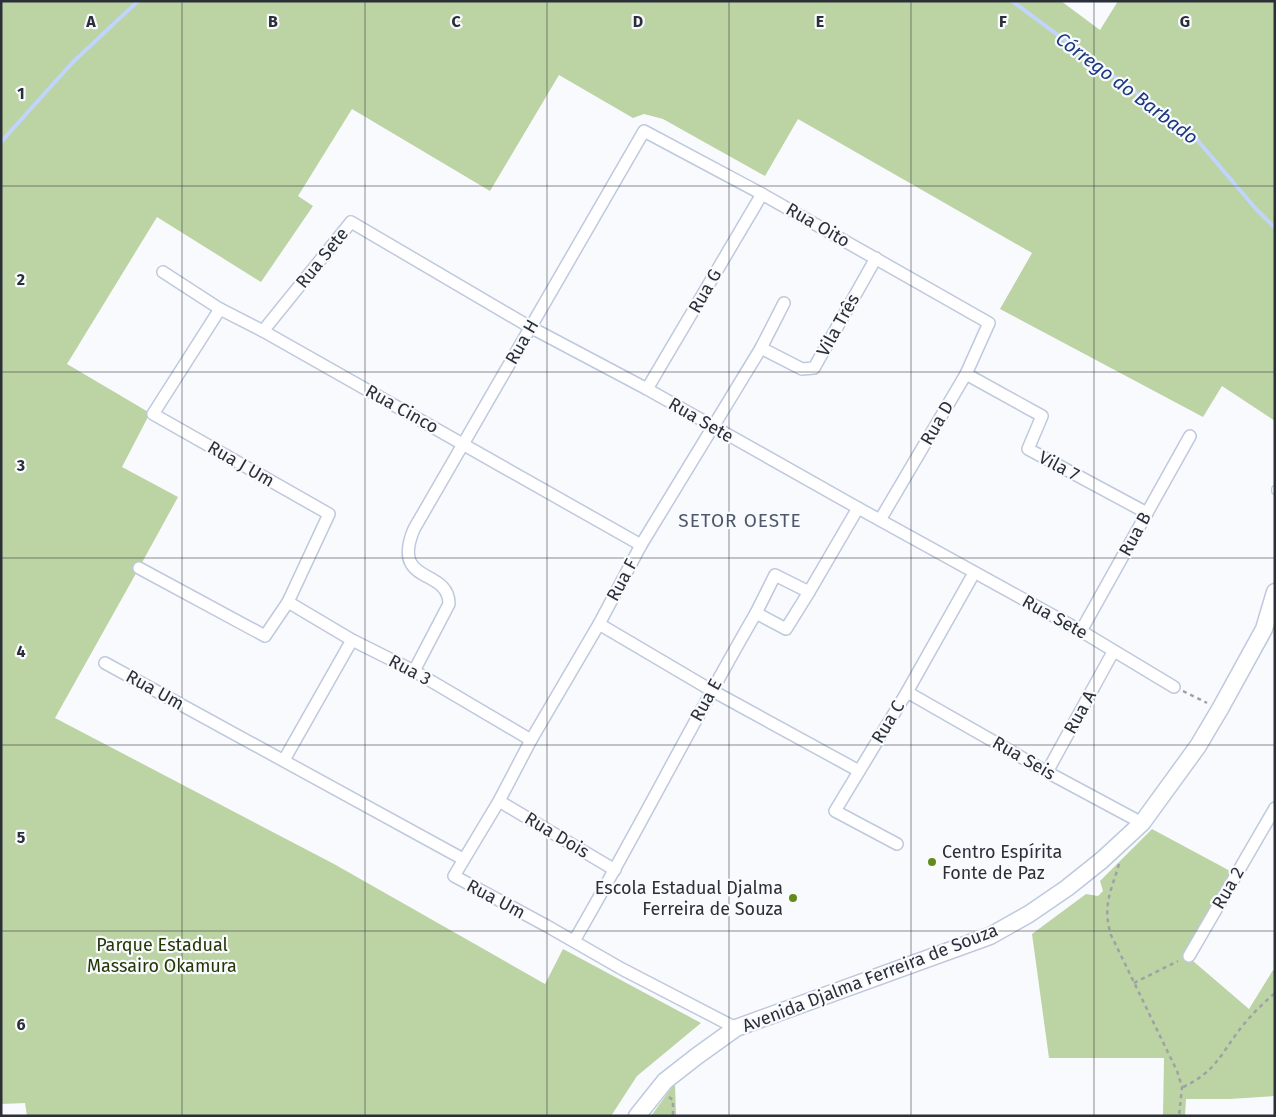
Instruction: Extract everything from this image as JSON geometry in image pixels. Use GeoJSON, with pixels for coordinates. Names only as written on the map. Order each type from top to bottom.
{"type":"FeatureCollection","features":[{"type":"Feature","properties":{"kind":"main road","name":"Avenida Djalma Ferreira de Souza"},"geometry":{"type":"LineString","coordinates":[[637,1116],[665,1082],[736,1028],[990,936],[1029,914],[1067,888],[1102,860],[1142,823],[1198,746],[1270,624],[1275,592]]}},
{"type":"Feature","properties":{"kind":"street","name":"Rua Oito"},"geometry":{"type":"LineString","coordinates":[[644,131],[762,194],[989,323]]}},
{"type":"Feature","properties":{"kind":"street","name":"Rua H"},"geometry":{"type":"LineString","coordinates":[[414,671],[447,610],[449,600],[445,589],[416,570],[407,556],[408,543],[414,529],[644,131]]}},
{"type":"Feature","properties":{"kind":"street","name":"Rua G"},"geometry":{"type":"LineString","coordinates":[[648,389],[762,194]]}},
{"type":"Feature","properties":{"kind":"street","name":"Rua Sete"},"geometry":{"type":"LineString","coordinates":[[263,331],[351,222],[530,327],[648,389],[1081,631],[1174,687]]}},
{"type":"Feature","properties":{"kind":"street","name":"Vila Três"},"geometry":{"type":"LineString","coordinates":[[762,348],[802,369],[814,368],[876,258]]}},
{"type":"Feature","properties":{"kind":"street","name":"Rua Cinco"},"geometry":{"type":"LineString","coordinates":[[163,272],[220,309],[263,331],[641,545]]}},
{"type":"Feature","properties":{"kind":"street","name":"Rua F"},"geometry":{"type":"LineString","coordinates":[[463,859],[499,801],[531,740],[599,624],[641,545],[762,348],[784,303]]}},
{"type":"Feature","properties":{"kind":"street","name":"Rua J Um"},"geometry":{"type":"LineString","coordinates":[[220,309],[153,414],[328,514],[288,602]]}},
{"type":"Feature","properties":{"kind":"street","name":"Rua D"},"geometry":{"type":"LineString","coordinates":[[880,520],[966,374],[989,323]]}},
{"type":"Feature","properties":{"kind":"street","name":"Vila 7"},"geometry":{"type":"LineString","coordinates":[[966,374],[1042,416],[1028,449],[1147,513]]}},
{"type":"Feature","properties":{"kind":"street","name":"Rua B"},"geometry":{"type":"LineString","coordinates":[[1081,631],[1190,436]]}},
{"type":"Feature","properties":{"kind":"street"},"geometry":{"type":"LineString","coordinates":[[756,613],[786,629],[858,508]]}},
{"type":"Feature","properties":{"kind":"street"},"geometry":{"type":"LineString","coordinates":[[140,568],[265,636],[288,602]]}},
{"type":"Feature","properties":{"kind":"street","name":"Rua C"},"geometry":{"type":"LineString","coordinates":[[897,844],[836,811],[907,692],[974,572]]}},
{"type":"Feature","properties":{"kind":"street","name":"Rua E"},"geometry":{"type":"LineString","coordinates":[[574,941],[615,870],[775,575],[809,592]]}},
{"type":"Feature","properties":{"kind":"street","name":"Rua 3"},"geometry":{"type":"LineString","coordinates":[[288,602],[352,640],[414,671],[531,740]]}},
{"type":"Feature","properties":{"kind":"street"},"geometry":{"type":"LineString","coordinates":[[599,624],[711,690],[859,771]]}},
{"type":"Feature","properties":{"kind":"street"},"geometry":{"type":"LineString","coordinates":[[284,760],[352,640]]}},
{"type":"Feature","properties":{"kind":"street","name":"Rua A"},"geometry":{"type":"LineString","coordinates":[[1047,772],[1113,652]]}},
{"type":"Feature","properties":{"kind":"street","name":"Rua Um"},"geometry":{"type":"LineString","coordinates":[[105,663],[463,859],[454,876],[736,1028]]}},
{"type":"Feature","properties":{"kind":"street","name":"Rua Seis"},"geometry":{"type":"LineString","coordinates":[[907,692],[1047,772],[1142,823]]}},
{"type":"Feature","properties":{"kind":"street","name":"Rua Dois"},"geometry":{"type":"LineString","coordinates":[[499,801],[615,870]]}},
{"type":"Feature","properties":{"kind":"street","name":"Rua 2"},"geometry":{"type":"LineString","coordinates":[[1189,956],[1271,823],[1275,808]]}},
{"type":"Feature","properties":{"kind":"path"},"geometry":{"type":"LineString","coordinates":[[1174,687],[1220,709]]}},
{"type":"Feature","properties":{"kind":"path"},"geometry":{"type":"LineString","coordinates":[[1120,859],[1107,901],[1106,920],[1111,935],[1168,1052],[1182,1087],[1179,1116]]}},
{"type":"Feature","properties":{"kind":"path"},"geometry":{"type":"LineString","coordinates":[[1134,983],[1189,956]]}},
{"type":"Feature","properties":{"kind":"path"},"geometry":{"type":"LineString","coordinates":[[1182,1087],[1199,1079],[1222,1056],[1238,1032],[1260,1006],[1275,993]]}},
{"type":"Feature","properties":{"kind":"path"},"geometry":{"type":"LineString","coordinates":[[660,1089],[673,1100],[673,1116]]}},
{"type":"Feature","properties":{"kind":"green space","name":"Parque Estadual Massairo Okamura"},"geometry":{"type":"Polygon","coordinates":[[[1,1],[1061,1],[1100,30],[1118,1],[1275,1],[1275,421],[1222,386],[1203,417],[1000,309],[1032,253],[798,119],[765,176],[663,119],[644,114],[633,118],[559,75],[490,191],[352,109],[298,196],[313,206],[261,282],[157,217],[67,364],[150,413],[122,467],[178,497],[55,718],[334,864],[545,984],[563,949],[701,1023],[637,1076],[611,1116],[27,1116],[25,1103],[1,1104],[1,1]]]}},
{"type":"Feature","properties":{"kind":"green space"},"geometry":{"type":"Polygon","coordinates":[[[1152,829],[1232,872],[1186,955],[1249,1009],[1273,970],[1275,971],[1275,1096],[1186,1099],[1185,1116],[1163,1116],[1164,1058],[1049,1058],[1032,934],[1086,894],[1098,896],[1103,891],[1100,881],[1152,829]]]}},
{"type":"Feature","properties":{"kind":"green space"},"geometry":{"type":"Polygon","coordinates":[[[675,1083],[676,1116],[651,1116],[675,1083]]]}},
{"type":"Feature","properties":{"kind":"waterway","name":"Córrego do Barbado"},"geometry":{"type":"LineString","coordinates":[[1,142],[72,63],[138,1]]}},
{"type":"Feature","properties":{"kind":"waterway","name":"Córrego do Barbado"},"geometry":{"type":"LineString","coordinates":[[1012,1],[1193,135],[1256,209],[1275,228]]}},
{"type":"Feature","properties":{"kind":"place","name":"Centro Espírita Fonte de Paz"},"geometry":{"type":"Point","coordinates":[932,862]}},
{"type":"Feature","properties":{"kind":"place","name":"Escola Estadual Djalma Ferreira de Souza"},"geometry":{"type":"Point","coordinates":[793,898]}},
{"type":"Feature","properties":{"kind":"district","name":"SETOR OESTE"},"geometry":{"type":"Point","coordinates":[740,520]}}]}
